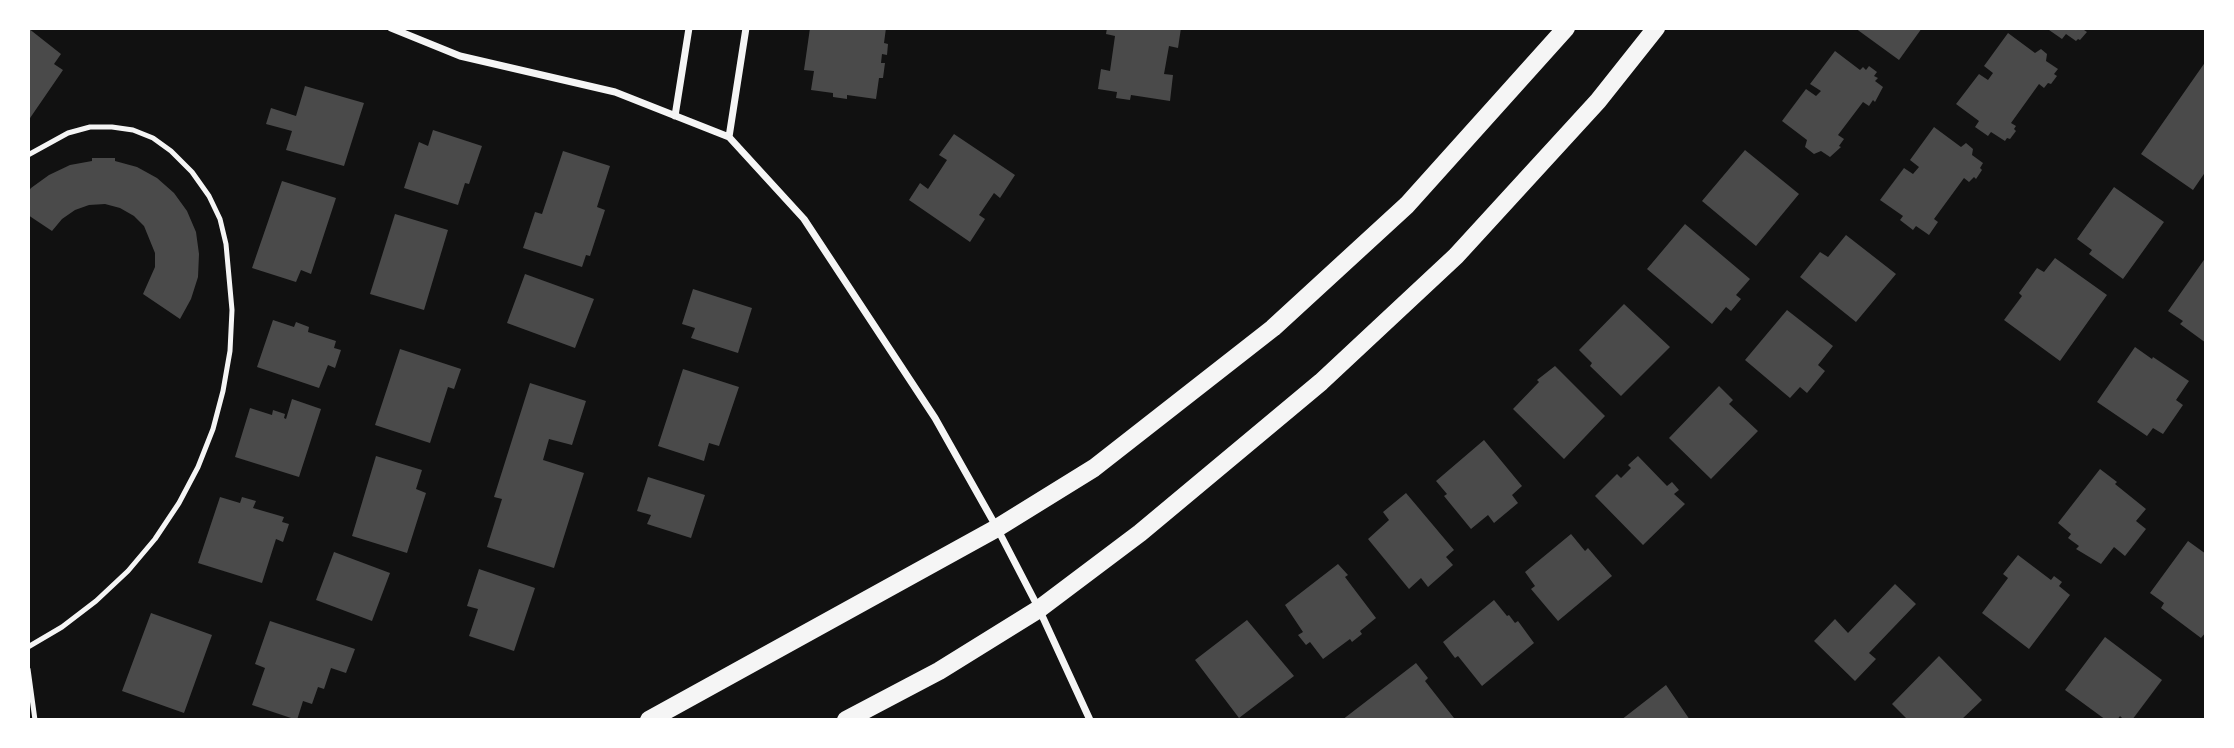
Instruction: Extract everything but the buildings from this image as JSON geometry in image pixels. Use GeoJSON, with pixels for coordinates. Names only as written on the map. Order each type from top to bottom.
{"type":"FeatureCollection","features":[{"type":"Feature","properties":{"kind":"main road"},"geometry":{"type":"LineString","coordinates":[[649,720],[997,528],[1094,468],[1273,328],[1407,205],[1566,28]]}},
{"type":"Feature","properties":{"kind":"main road"},"geometry":{"type":"LineString","coordinates":[[846,720],[939,671],[1039,609],[1140,533],[1321,382],[1446,265],[1598,100],[1656,28]]}},
{"type":"Feature","properties":{"kind":"street"},"geometry":{"type":"LineString","coordinates":[[391,28],[460,56],[615,92],[729,136],[804,219],[935,418],[1039,609],[1090,720]]}},
{"type":"Feature","properties":{"kind":"street"},"geometry":{"type":"LineString","coordinates":[[675,116],[689,28]]}},
{"type":"Feature","properties":{"kind":"street"},"geometry":{"type":"LineString","coordinates":[[729,136],[746,28]]}},
{"type":"Feature","properties":{"kind":"lane"},"geometry":{"type":"LineString","coordinates":[[28,155],[68,133],[112,127],[133,130],[153,138],[171,151],[192,172],[209,196],[220,219],[226,244],[232,310],[230,351],[213,429],[198,467],[179,503],[155,539],[120,579],[62,627],[28,647]]}},
{"type":"Feature","properties":{"kind":"lane"},"geometry":{"type":"LineString","coordinates":[[28,669],[35,720]]}}]}
